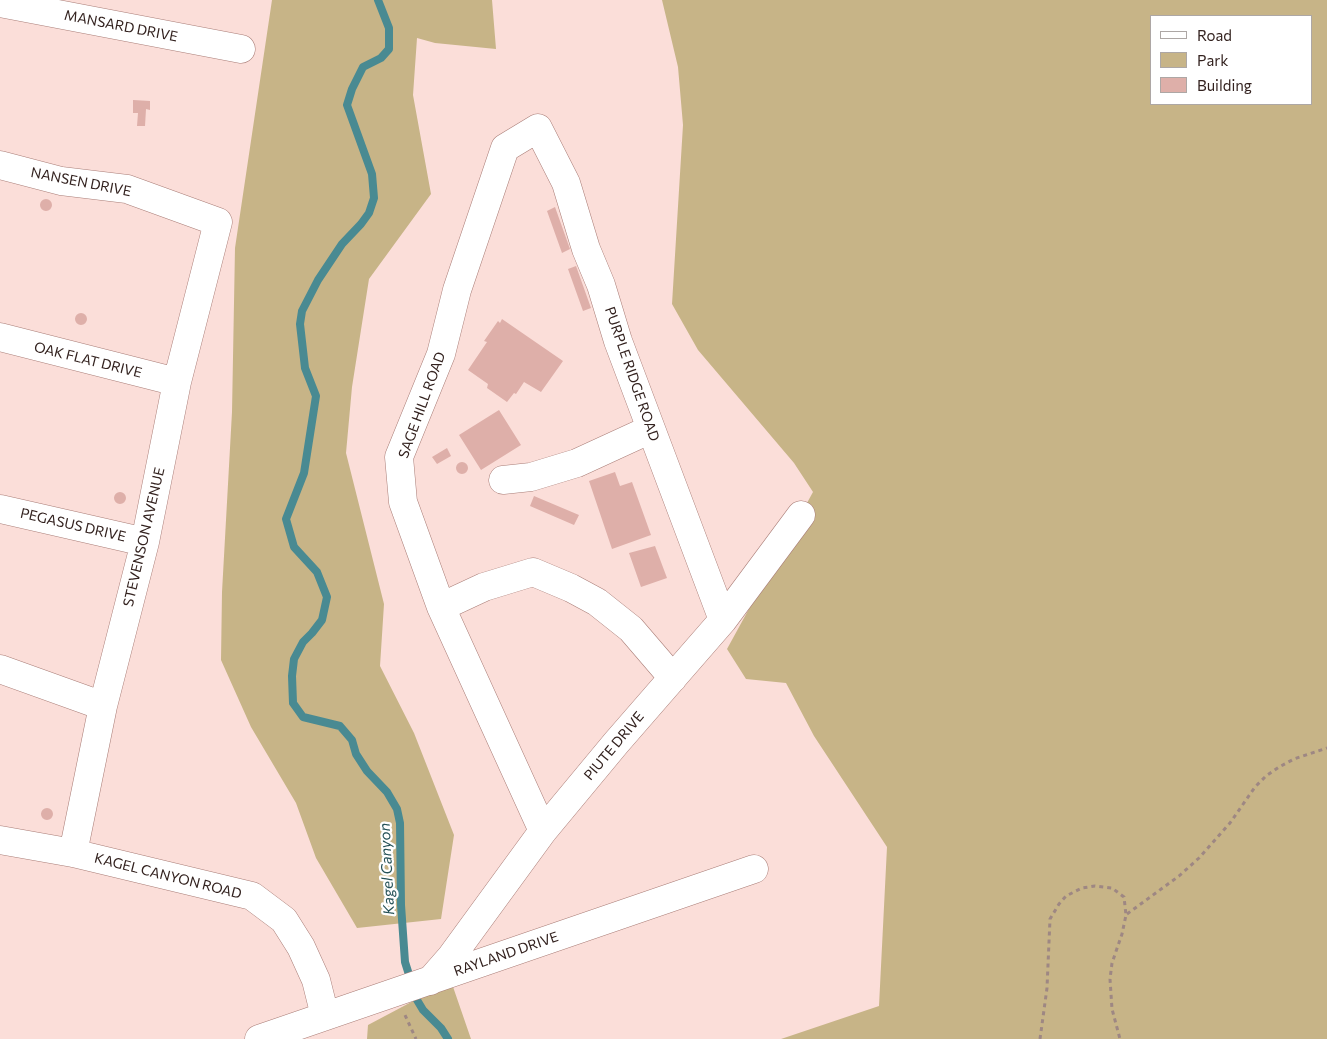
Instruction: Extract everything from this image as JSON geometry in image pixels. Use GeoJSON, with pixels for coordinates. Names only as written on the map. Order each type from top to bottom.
{"type":"FeatureCollection","features":[{"type":"Feature","properties":{"kind":"street","name":"MANSARD DRIVE"},"geometry":{"type":"LineString","coordinates":[[0,3],[241,49]]}},
{"type":"Feature","properties":{"kind":"street","name":"PURPLE RIDGE ROAD"},"geometry":{"type":"LineString","coordinates":[[538,128],[566,183],[586,249],[601,285],[618,341],[723,620]]}},
{"type":"Feature","properties":{"kind":"street","name":"SAGE HILL ROAD"},"geometry":{"type":"LineString","coordinates":[[538,128],[505,148],[457,290],[441,354],[400,457],[404,502],[442,607],[543,831]]}},
{"type":"Feature","properties":{"kind":"street","name":"NANSEN DRIVE"},"geometry":{"type":"LineString","coordinates":[[0,165],[61,181],[127,189],[218,222]]}},
{"type":"Feature","properties":{"kind":"street","name":"STEVENSON AVENUE"},"geometry":{"type":"LineString","coordinates":[[73,853],[103,706],[145,542],[177,382],[218,222]]}},
{"type":"Feature","properties":{"kind":"street","name":"OAK FLAT DRIVE"},"geometry":{"type":"LineString","coordinates":[[0,337],[177,382]]}},
{"type":"Feature","properties":{"kind":"street"},"geometry":{"type":"LineString","coordinates":[[503,480],[531,477],[577,463],[651,429]]}},
{"type":"Feature","properties":{"kind":"street","name":"PEGASUS DRIVE"},"geometry":{"type":"LineString","coordinates":[[0,509],[145,542]]}},
{"type":"Feature","properties":{"kind":"street","name":"PIUTE DRIVE"},"geometry":{"type":"LineString","coordinates":[[429,981],[451,958],[543,831],[616,743],[723,620],[802,515]]}},
{"type":"Feature","properties":{"kind":"street"},"geometry":{"type":"LineString","coordinates":[[442,607],[484,587],[533,572],[571,588],[597,602],[631,629],[672,678]]}},
{"type":"Feature","properties":{"kind":"street"},"geometry":{"type":"LineString","coordinates":[[0,669],[103,706]]}},
{"type":"Feature","properties":{"kind":"street","name":"KAGEL CANYON ROAD"},"geometry":{"type":"LineString","coordinates":[[0,840],[73,853],[252,896],[284,920],[301,947],[316,980],[324,1016]]}},
{"type":"Feature","properties":{"kind":"street","name":"RAYLAND DRIVE"},"geometry":{"type":"LineString","coordinates":[[259,1039],[754,869]]}},
{"type":"Feature","properties":{"kind":"path"},"geometry":{"type":"LineString","coordinates":[[1126,915],[1179,876],[1199,858],[1220,835],[1255,787],[1266,776],[1294,760],[1327,748]]}},
{"type":"Feature","properties":{"kind":"path"},"geometry":{"type":"LineString","coordinates":[[1040,1039],[1047,988],[1050,919],[1066,896],[1082,888],[1096,886],[1112,888],[1124,897],[1126,915],[1112,963],[1110,980],[1112,1009],[1120,1039]]}},
{"type":"Feature","properties":{"kind":"green space"},"geometry":{"type":"Polygon","coordinates":[[[272,0],[492,0],[496,49],[435,43],[417,38],[413,95],[431,194],[369,279],[352,387],[346,453],[384,604],[380,666],[414,733],[454,835],[441,919],[357,928],[316,858],[296,803],[251,727],[221,660],[222,592],[232,412],[235,248],[272,0]]]}},
{"type":"Feature","properties":{"kind":"green space"},"geometry":{"type":"Polygon","coordinates":[[[662,0],[1327,0],[1327,1039],[781,1039],[879,1006],[887,847],[814,736],[786,683],[746,679],[727,649],[813,492],[794,463],[698,350],[672,304],[683,125],[678,67],[662,0]]]}},
{"type":"Feature","properties":{"kind":"green space"},"geometry":{"type":"Polygon","coordinates":[[[451,981],[471,1039],[367,1039],[368,1025],[451,981]]]}},
{"type":"Feature","properties":{"kind":"building"},"geometry":{"type":"Polygon","coordinates":[[[133,100],[150,101],[150,110],[146,109],[145,126],[137,126],[138,113],[133,113],[133,100]]]}},
{"type":"Feature","properties":{"kind":"building"},"geometry":{"type":"Polygon","coordinates":[[[46,199],[52,205],[46,211],[40,205],[46,199]]]}},
{"type":"Feature","properties":{"kind":"building"},"geometry":{"type":"Polygon","coordinates":[[[555,207],[570,249],[562,253],[547,211],[555,207]]]}},
{"type":"Feature","properties":{"kind":"building"},"geometry":{"type":"Polygon","coordinates":[[[576,266],[591,308],[583,311],[568,269],[576,266]]]}},
{"type":"Feature","properties":{"kind":"building"},"geometry":{"type":"Polygon","coordinates":[[[79,313],[83,313],[87,319],[83,325],[79,325],[75,321],[75,317],[79,313]]]}},
{"type":"Feature","properties":{"kind":"building"},"geometry":{"type":"Polygon","coordinates":[[[502,319],[563,361],[541,392],[524,382],[516,394],[514,393],[507,402],[487,388],[488,384],[468,370],[487,342],[484,341],[498,321],[500,323],[502,319]]]}},
{"type":"Feature","properties":{"kind":"building"},"geometry":{"type":"Polygon","coordinates":[[[499,410],[521,445],[481,470],[459,435],[499,410]]]}},
{"type":"Feature","properties":{"kind":"building"},"geometry":{"type":"Polygon","coordinates":[[[447,448],[451,456],[437,464],[432,457],[447,448]]]}},
{"type":"Feature","properties":{"kind":"building"},"geometry":{"type":"Polygon","coordinates":[[[460,462],[464,462],[468,468],[464,474],[460,474],[456,470],[456,466],[460,462]]]}},
{"type":"Feature","properties":{"kind":"building"},"geometry":{"type":"Polygon","coordinates":[[[615,472],[620,486],[632,482],[651,535],[612,549],[589,481],[615,472]]]}},
{"type":"Feature","properties":{"kind":"building"},"geometry":{"type":"Polygon","coordinates":[[[118,492],[122,492],[126,498],[122,504],[118,504],[114,500],[114,496],[118,492]]]}},
{"type":"Feature","properties":{"kind":"building"},"geometry":{"type":"Polygon","coordinates":[[[534,496],[579,515],[574,525],[530,506],[534,496]]]}},
{"type":"Feature","properties":{"kind":"building"},"geometry":{"type":"Polygon","coordinates":[[[655,546],[667,578],[641,587],[629,553],[655,546]]]}},
{"type":"Feature","properties":{"kind":"building"},"geometry":{"type":"Polygon","coordinates":[[[47,808],[53,814],[47,820],[41,814],[47,808]]]}},
{"type":"Feature","properties":{"kind":"waterway","name":"Kagel Canyon"},"geometry":{"type":"LineString","coordinates":[[378,0],[389,28],[389,49],[381,58],[363,67],[352,89],[347,105],[372,174],[374,198],[369,213],[342,244],[318,280],[302,311],[300,324],[305,368],[316,396],[304,473],[286,519],[294,547],[317,572],[327,597],[322,620],[303,642],[294,659],[292,676],[293,703],[303,717],[340,726],[352,740],[356,754],[367,771],[387,792],[397,809],[400,823],[401,905],[405,962],[417,1000],[423,1010],[441,1028],[448,1039]]}}]}
